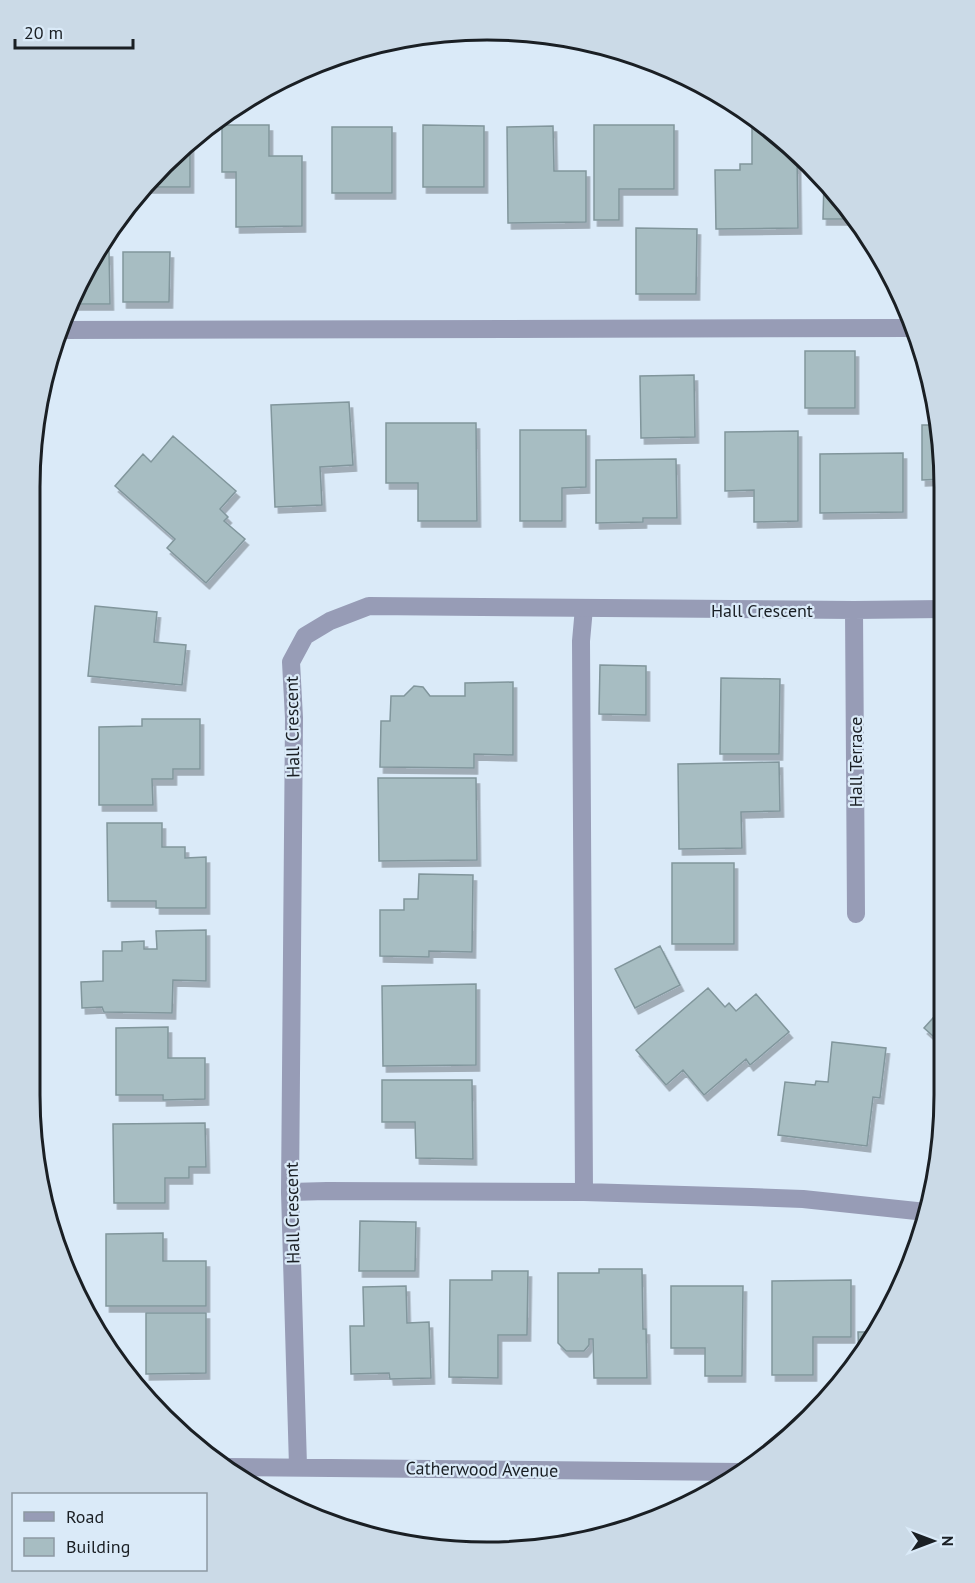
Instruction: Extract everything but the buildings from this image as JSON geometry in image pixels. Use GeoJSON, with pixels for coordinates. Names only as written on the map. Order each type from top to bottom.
{"type":"FeatureCollection","features":[{"type":"Feature","properties":{"kind":"street"},"geometry":{"type":"LineString","coordinates":[[70,330],[905,328]]}},
{"type":"Feature","properties":{"kind":"street","name":"Hall Crescent"},"geometry":{"type":"LineString","coordinates":[[298,1466],[291,1192],[294,718],[291,662],[305,636],[330,621],[369,606],[934,609]]}},
{"type":"Feature","properties":{"kind":"street"},"geometry":{"type":"LineString","coordinates":[[584,608],[581,641],[584,1192]]}},
{"type":"Feature","properties":{"kind":"street","name":"Hall Terrace"},"geometry":{"type":"LineString","coordinates":[[854,610],[856,914]]}},
{"type":"Feature","properties":{"kind":"street"},"geometry":{"type":"LineString","coordinates":[[291,1192],[584,1192],[751,1197],[803,1199],[919,1211]]}},
{"type":"Feature","properties":{"kind":"street","name":"Catherwood Avenue"},"geometry":{"type":"LineString","coordinates":[[239,1467],[728,1472]]}}]}
